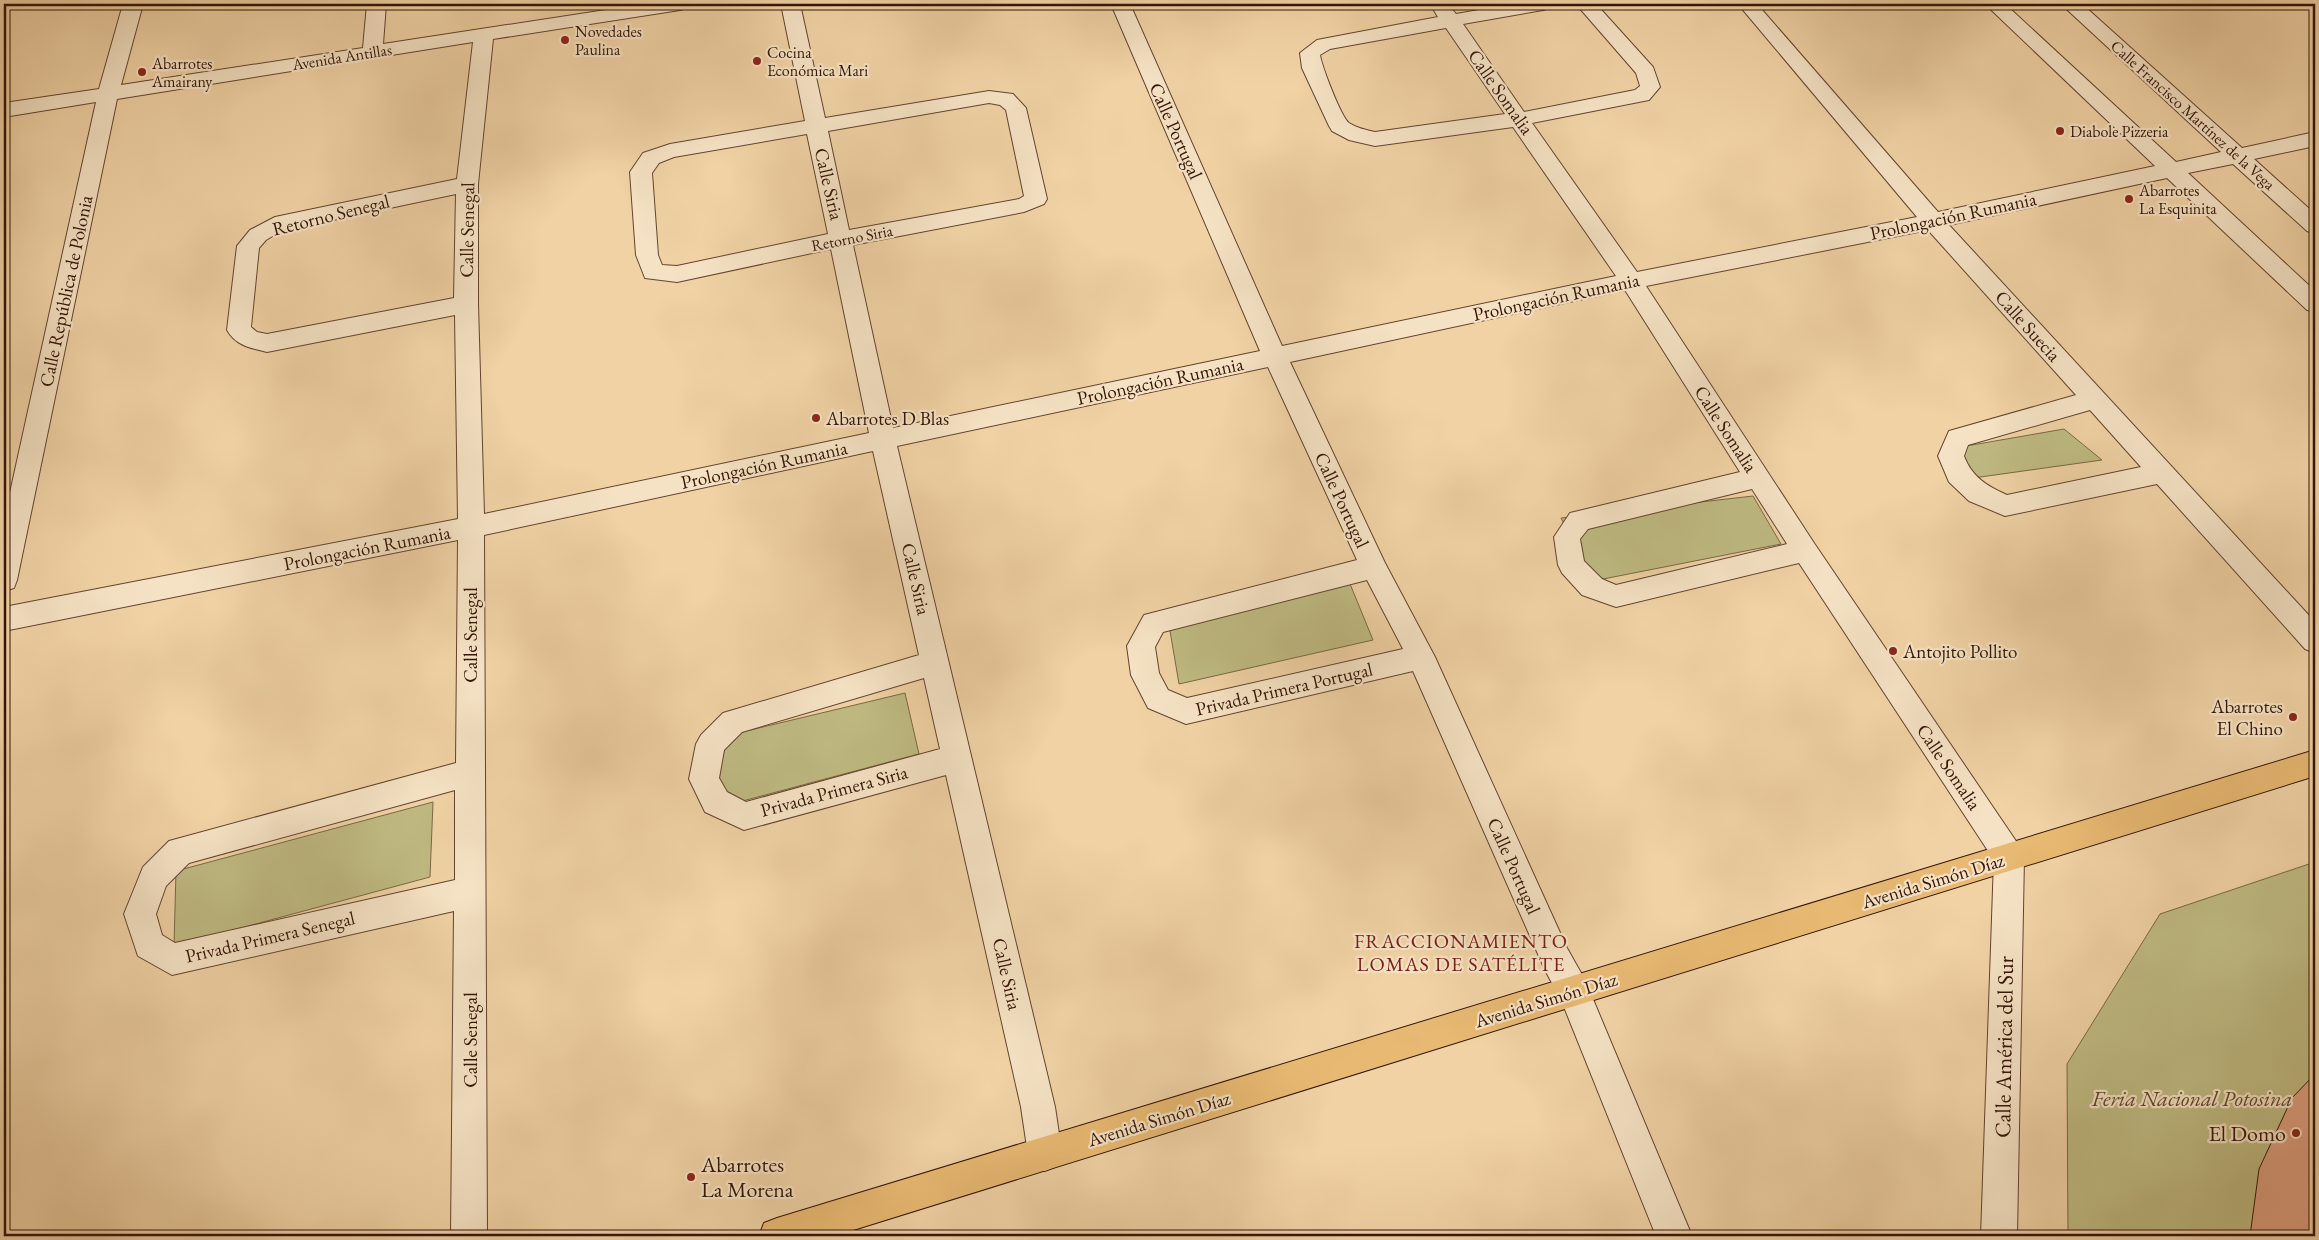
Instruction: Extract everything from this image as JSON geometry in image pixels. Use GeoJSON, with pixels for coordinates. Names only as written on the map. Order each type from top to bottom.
{"type":"FeatureCollection","features":[{"type":"Feature","properties":{"kind":"main road","name":"Avenida Simón Díaz"},"geometry":{"type":"LineString","coordinates":[[777,1236],[2315,763]]}},
{"type":"Feature","properties":{"kind":"street","name":"Calle República de Polonia"},"geometry":{"type":"LineString","coordinates":[[4,580],[108,94],[133,4]]}},
{"type":"Feature","properties":{"kind":"street"},"geometry":{"type":"LineString","coordinates":[[373,52],[376,4]]}},
{"type":"Feature","properties":{"kind":"street","name":"Avenida Antillas"},"geometry":{"type":"LineString","coordinates":[[4,110],[484,35],[620,8],[680,4]]}},
{"type":"Feature","properties":{"kind":"street","name":"Calle Siria"},"geometry":{"type":"LineString","coordinates":[[790,4],[815,126],[842,239],[883,439],[1038,1107],[1045,1154]]}},
{"type":"Feature","properties":{"kind":"street","name":"Calle Portugal"},"geometry":{"type":"LineString","coordinates":[[1120,4],[1275,357],[1374,567],[1422,657],[1556,959],[1574,991],[1674,1236]]}},
{"type":"Feature","properties":{"kind":"street"},"geometry":{"type":"LineString","coordinates":[[1543,4],[1445,12],[1324,44],[1310,53],[1312,68],[1339,126],[1356,135],[1375,139],[1520,119],[1642,95],[1650,87],[1646,71],[1586,4]]}},
{"type":"Feature","properties":{"kind":"street","name":"Calle Suecia"},"geometry":{"type":"LineString","coordinates":[[1747,4],[1933,221],[2315,641]]}},
{"type":"Feature","properties":{"kind":"street"},"geometry":{"type":"LineString","coordinates":[[1994,4],[2315,304]]}},
{"type":"Feature","properties":{"kind":"street","name":"Calle Francisco Martínez de la Vega"},"geometry":{"type":"LineString","coordinates":[[2071,4],[2315,226]]}},
{"type":"Feature","properties":{"kind":"street","name":"Calle Somalia"},"geometry":{"type":"LineString","coordinates":[[1445,12],[1631,280],[1805,551],[2009,857]]}},
{"type":"Feature","properties":{"kind":"street","name":"Calle Senegal"},"geometry":{"type":"LineString","coordinates":[[469,1236],[471,527],[466,304],[467,184],[484,35]]}},
{"type":"Feature","properties":{"kind":"street","name":"Retorno Siria"},"geometry":{"type":"LineString","coordinates":[[988,97],[1006,99],[1016,108],[1036,199],[1024,205],[842,239],[677,274],[653,272],[647,255],[642,172],[651,158],[670,151],[815,126],[988,97]]}},
{"type":"Feature","properties":{"kind":"street","name":"Prolongación Rumania"},"geometry":{"type":"LineString","coordinates":[[4,619],[471,527],[1631,280],[1933,221],[2315,138]]}},
{"type":"Feature","properties":{"kind":"street","name":"Retorno Senegal"},"geometry":{"type":"LineString","coordinates":[[466,304],[267,342],[250,339],[239,330],[248,246],[258,235],[275,225],[467,184]]}},
{"type":"Feature","properties":{"kind":"street"},"geometry":{"type":"LineString","coordinates":[[2094,399],[1958,438],[1951,456],[1958,475],[1978,494],[2006,506],[2161,473]]}},
{"type":"Feature","properties":{"kind":"street"},"geometry":{"type":"LineString","coordinates":[[1758,478],[1579,520],[1567,537],[1571,566],[1592,586],[1616,596],[1805,551]]}},
{"type":"Feature","properties":{"kind":"street","name":"Privada Primera Portugal"},"geometry":{"type":"LineString","coordinates":[[1374,567],[1154,623],[1141,646],[1145,675],[1158,699],[1186,711],[1422,657]]}},
{"type":"Feature","properties":{"kind":"street","name":"Privada Primera Siria"},"geometry":{"type":"LineString","coordinates":[[935,663],[733,722],[711,744],[704,779],[716,802],[744,816],[958,758]]}},
{"type":"Feature","properties":{"kind":"street","name":"Privada Primera Senegal"},"geometry":{"type":"LineString","coordinates":[[469,773],[180,851],[154,878],[140,914],[149,945],[172,959],[470,892]]}},
{"type":"Feature","properties":{"kind":"street","name":"Calle América del Sur"},"geometry":{"type":"LineString","coordinates":[[1999,1236],[2009,857]]}},
{"type":"Feature","properties":{"kind":"green space"},"geometry":{"type":"Polygon","coordinates":[[[2064,429],[2102,460],[1959,480],[1949,449],[2064,429]]]}},
{"type":"Feature","properties":{"kind":"green space"},"geometry":{"type":"Polygon","coordinates":[[[1753,496],[1781,544],[1593,581],[1561,518],[1753,496]]]}},
{"type":"Feature","properties":{"kind":"green space"},"geometry":{"type":"Polygon","coordinates":[[[1348,579],[1373,640],[1179,684],[1168,619],[1348,579]]]}},
{"type":"Feature","properties":{"kind":"green space"},"geometry":{"type":"Polygon","coordinates":[[[905,693],[919,754],[720,807],[717,738],[905,693]]]}},
{"type":"Feature","properties":{"kind":"green space"},"geometry":{"type":"Polygon","coordinates":[[[433,802],[430,877],[174,946],[176,871],[433,802]]]}},
{"type":"Feature","properties":{"kind":"green space","name":"Feria Nacional Potosina"},"geometry":{"type":"Polygon","coordinates":[[[2315,862],[2315,1236],[2068,1236],[2067,1064],[2160,914],[2315,862]]]}},
{"type":"Feature","properties":{"kind":"building","name":"El Domo"},"geometry":{"type":"Polygon","coordinates":[[[2315,1074],[2315,1236],[2250,1236],[2259,1169],[2292,1098],[2315,1074]]]}},
{"type":"Feature","properties":{"kind":"place","name":"Novedades Paulina"},"geometry":{"type":"Point","coordinates":[565,40]}},
{"type":"Feature","properties":{"kind":"place","name":"Cocina Económica Mari"},"geometry":{"type":"Point","coordinates":[757,61]}},
{"type":"Feature","properties":{"kind":"place","name":"Abarrotes Amairany"},"geometry":{"type":"Point","coordinates":[142,72]}},
{"type":"Feature","properties":{"kind":"place","name":"Diabole Pizzeria"},"geometry":{"type":"Point","coordinates":[2060,131]}},
{"type":"Feature","properties":{"kind":"place","name":"Abarrotes La Esquinita"},"geometry":{"type":"Point","coordinates":[2129,199]}},
{"type":"Feature","properties":{"kind":"place","name":"Abarrotes D Blas"},"geometry":{"type":"Point","coordinates":[816,418]}},
{"type":"Feature","properties":{"kind":"place","name":"Antojito Pollito"},"geometry":{"type":"Point","coordinates":[1893,651]}},
{"type":"Feature","properties":{"kind":"place","name":"Abarrotes El Chino"},"geometry":{"type":"Point","coordinates":[2293,717]}},
{"type":"Feature","properties":{"kind":"place","name":"El Domo"},"geometry":{"type":"Point","coordinates":[2296,1133]}},
{"type":"Feature","properties":{"kind":"place","name":"Abarrotes La Morena"},"geometry":{"type":"Point","coordinates":[691,1177]}},
{"type":"Feature","properties":{"kind":"district","name":"FRACCIONAMIENTO LOMAS DE SATÉLITE"},"geometry":{"type":"Point","coordinates":[1461,952]}}]}
